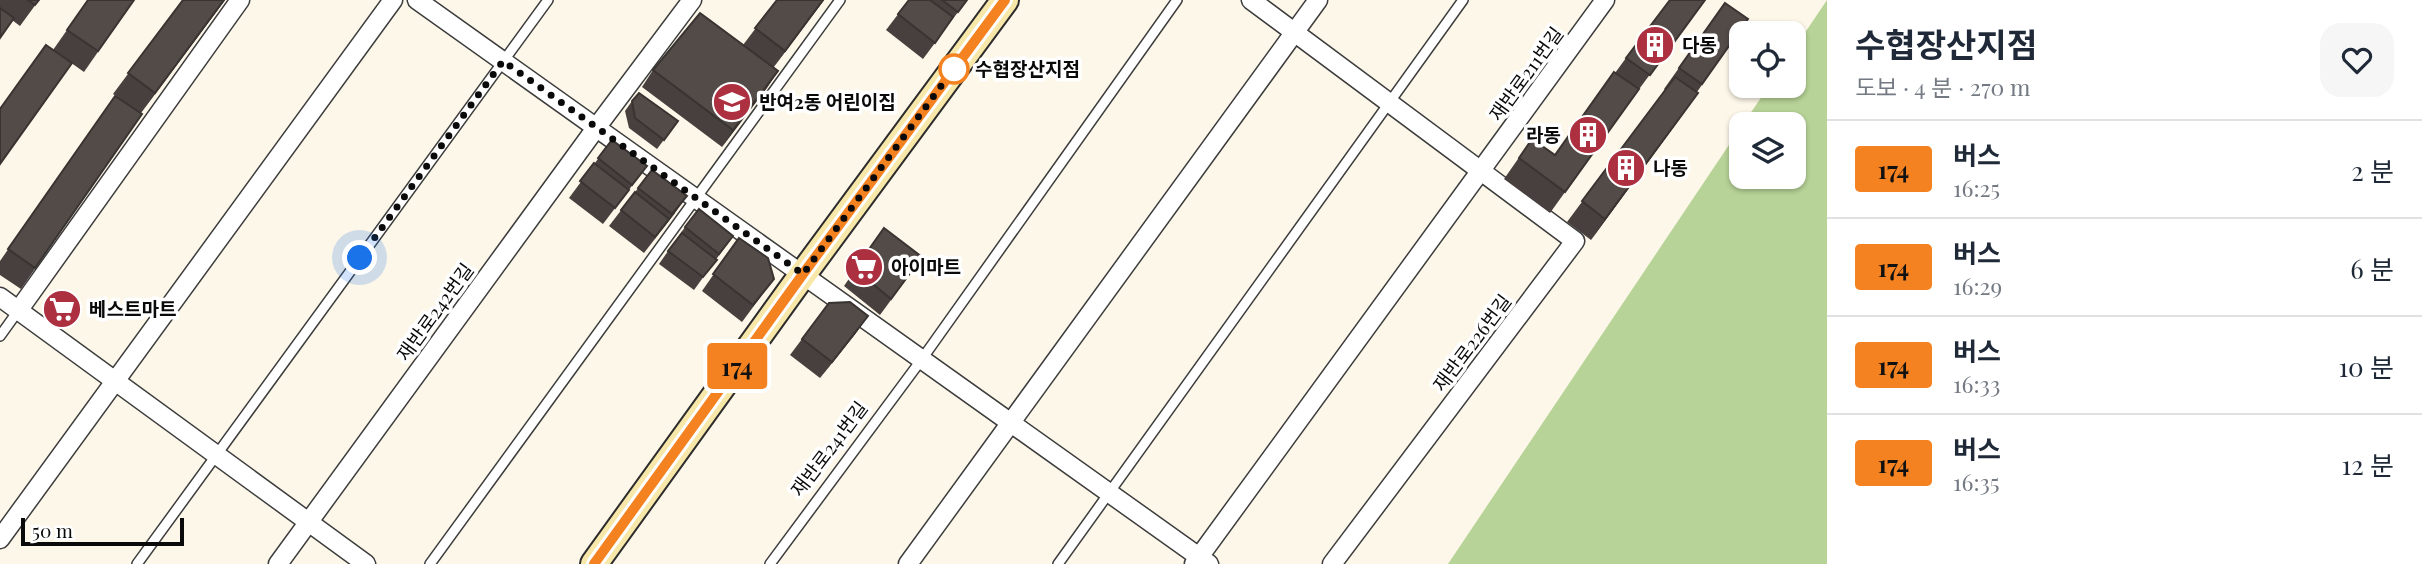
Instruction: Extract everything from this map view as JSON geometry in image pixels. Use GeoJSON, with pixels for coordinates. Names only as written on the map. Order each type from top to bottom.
{"type":"FeatureCollection","features":[{"type":"Feature","properties":{"kind":"main road"},"geometry":{"type":"LineString","coordinates":[[594,564],[1005,0]]}},
{"type":"Feature","properties":{"kind":"street"},"geometry":{"type":"LineString","coordinates":[[18,311],[240,0]]}},
{"type":"Feature","properties":{"kind":"street"},"geometry":{"type":"LineString","coordinates":[[0,538],[393,0]]}},
{"type":"Feature","properties":{"kind":"street"},"geometry":{"type":"LineString","coordinates":[[417,0],[1110,493],[1201,562],[1481,172]]}},
{"type":"Feature","properties":{"kind":"street"},"geometry":{"type":"LineString","coordinates":[[596,128],[692,0]]}},
{"type":"Feature","properties":{"kind":"street","name":"재반로226번길"},"geometry":{"type":"LineString","coordinates":[[1251,0],[1575,241],[1332,564]]}},
{"type":"Feature","properties":{"kind":"street"},"geometry":{"type":"LineString","coordinates":[[908,564],[1318,0]]}},
{"type":"Feature","properties":{"kind":"street","name":"재반로211번길"},"geometry":{"type":"LineString","coordinates":[[1481,172],[1605,0]]}},
{"type":"Feature","properties":{"kind":"street","name":"재반로242번길"},"geometry":{"type":"LineString","coordinates":[[278,564],[596,128]]}},
{"type":"Feature","properties":{"kind":"street"},"geometry":{"type":"LineString","coordinates":[[0,297],[366,564]]}},
{"type":"Feature","properties":{"kind":"lane"},"geometry":{"type":"LineString","coordinates":[[137,564],[548,0]]}},
{"type":"Feature","properties":{"kind":"lane"},"geometry":{"type":"LineString","coordinates":[[430,564],[839,0]]}},
{"type":"Feature","properties":{"kind":"lane"},"geometry":{"type":"LineString","coordinates":[[922,359],[1177,0]]}},
{"type":"Feature","properties":{"kind":"lane"},"geometry":{"type":"LineString","coordinates":[[1058,564],[1463,0]]}},
{"type":"Feature","properties":{"kind":"lane"},"geometry":{"type":"LineString","coordinates":[[0,336],[18,311]]}},
{"type":"Feature","properties":{"kind":"lane","name":"재반로241번길"},"geometry":{"type":"LineString","coordinates":[[770,564],[922,359]]}},
{"type":"Feature","properties":{"kind":"green space"},"geometry":{"type":"Polygon","coordinates":[[[1827,0],[1827,564],[1448,564],[1729,145],[1729,189],[1806,189],[1806,112],[1751,112],[1761,98],[1806,98],[1806,31],[1827,0]]]}},
{"type":"Feature","properties":{"kind":"building"},"geometry":{"type":"Polygon","coordinates":[[[88,0],[134,0],[98,51],[67,30],[88,0]]]}},
{"type":"Feature","properties":{"kind":"building"},"geometry":{"type":"Polygon","coordinates":[[[183,0],[224,0],[155,93],[128,73],[183,0]]]}},
{"type":"Feature","properties":{"kind":"building"},"geometry":{"type":"Polygon","coordinates":[[[777,0],[823,0],[785,51],[755,28],[777,0]]]}},
{"type":"Feature","properties":{"kind":"building"},"geometry":{"type":"Polygon","coordinates":[[[909,0],[930,0],[953,17],[935,43],[898,14],[909,0]]]}},
{"type":"Feature","properties":{"kind":"building"},"geometry":{"type":"Polygon","coordinates":[[[942,0],[967,0],[958,12],[942,0]]]}},
{"type":"Feature","properties":{"kind":"building","name":"다동"},"geometry":{"type":"Polygon","coordinates":[[[1670,0],[1705,0],[1650,75],[1626,58],[1670,0]]]}},
{"type":"Feature","properties":{"kind":"building"},"geometry":{"type":"Polygon","coordinates":[[[1725,3],[1748,19],[1729,21],[1729,46],[1702,84],[1679,68],[1725,3]]]}},
{"type":"Feature","properties":{"kind":"building"},"geometry":{"type":"Polygon","coordinates":[[[0,8],[14,18],[0,38],[0,8]]]}},
{"type":"Feature","properties":{"kind":"building"},"geometry":{"type":"Polygon","coordinates":[[[700,13],[778,71],[733,130],[653,70],[700,13]]]}},
{"type":"Feature","properties":{"kind":"building"},"geometry":{"type":"Polygon","coordinates":[[[46,45],[72,63],[0,164],[0,109],[46,45]]]}},
{"type":"Feature","properties":{"kind":"building","name":"라동"},"geometry":{"type":"Polygon","coordinates":[[[1614,72],[1639,89],[1565,192],[1519,158],[1532,139],[1555,155],[1614,72]]]}},
{"type":"Feature","properties":{"kind":"building","name":"나동"},"geometry":{"type":"Polygon","coordinates":[[[1675,77],[1698,93],[1605,219],[1582,201],[1675,77]]]}},
{"type":"Feature","properties":{"kind":"building"},"geometry":{"type":"Polygon","coordinates":[[[639,93],[678,121],[664,140],[635,118],[632,101],[639,93]]]}},
{"type":"Feature","properties":{"kind":"building"},"geometry":{"type":"Polygon","coordinates":[[[115,96],[142,114],[35,268],[8,249],[115,96]]]}},
{"type":"Feature","properties":{"kind":"building"},"geometry":{"type":"Polygon","coordinates":[[[612,140],[647,166],[632,185],[598,158],[612,140]]]}},
{"type":"Feature","properties":{"kind":"building"},"geometry":{"type":"Polygon","coordinates":[[[594,163],[629,190],[615,208],[580,181],[594,163]]]}},
{"type":"Feature","properties":{"kind":"building"},"geometry":{"type":"Polygon","coordinates":[[[652,170],[687,196],[672,214],[638,188],[652,170]]]}},
{"type":"Feature","properties":{"kind":"building"},"geometry":{"type":"Polygon","coordinates":[[[635,192],[669,219],[655,237],[621,210],[635,192]]]}},
{"type":"Feature","properties":{"kind":"building"},"geometry":{"type":"Polygon","coordinates":[[[699,209],[733,236],[719,254],[685,227],[699,209]]]}},
{"type":"Feature","properties":{"kind":"building"},"geometry":{"type":"Polygon","coordinates":[[[884,228],[922,257],[891,299],[855,269],[884,228]]]}},
{"type":"Feature","properties":{"kind":"building"},"geometry":{"type":"Polygon","coordinates":[[[682,233],[717,260],[703,277],[668,251],[682,233]]]}},
{"type":"Feature","properties":{"kind":"building"},"geometry":{"type":"Polygon","coordinates":[[[739,238],[768,258],[774,279],[753,305],[713,274],[739,238]]]}},
{"type":"Feature","properties":{"kind":"building"},"geometry":{"type":"Polygon","coordinates":[[[850,302],[868,316],[832,362],[802,339],[829,303],[850,302]]]}},
{"type":"Feature","properties":{"kind":"bus line","name":"174"},"geometry":{"type":"LineString","coordinates":[[594,564],[1005,0]]}},
{"type":"Feature","properties":{"kind":"place","name":"다동"},"geometry":{"type":"Point","coordinates":[1655,45]}},
{"type":"Feature","properties":{"kind":"place","name":"수협장산지점"},"geometry":{"type":"Point","coordinates":[954,69]}},
{"type":"Feature","properties":{"kind":"place","name":"반여2동 어린이집"},"geometry":{"type":"Point","coordinates":[732,102]}},
{"type":"Feature","properties":{"kind":"place","name":"라동"},"geometry":{"type":"Point","coordinates":[1588,135]}},
{"type":"Feature","properties":{"kind":"place","name":"나동"},"geometry":{"type":"Point","coordinates":[1626,168]}},
{"type":"Feature","properties":{"kind":"place","name":"아이마트"},"geometry":{"type":"Point","coordinates":[864,267]}},
{"type":"Feature","properties":{"kind":"place","name":"베스트마트"},"geometry":{"type":"Point","coordinates":[62,309]}},
{"type":"Feature","properties":{"kind":"route"},"geometry":{"type":"LineString","coordinates":[[360,258],[503,61],[803,274],[958,63],[954,69]]}}]}
